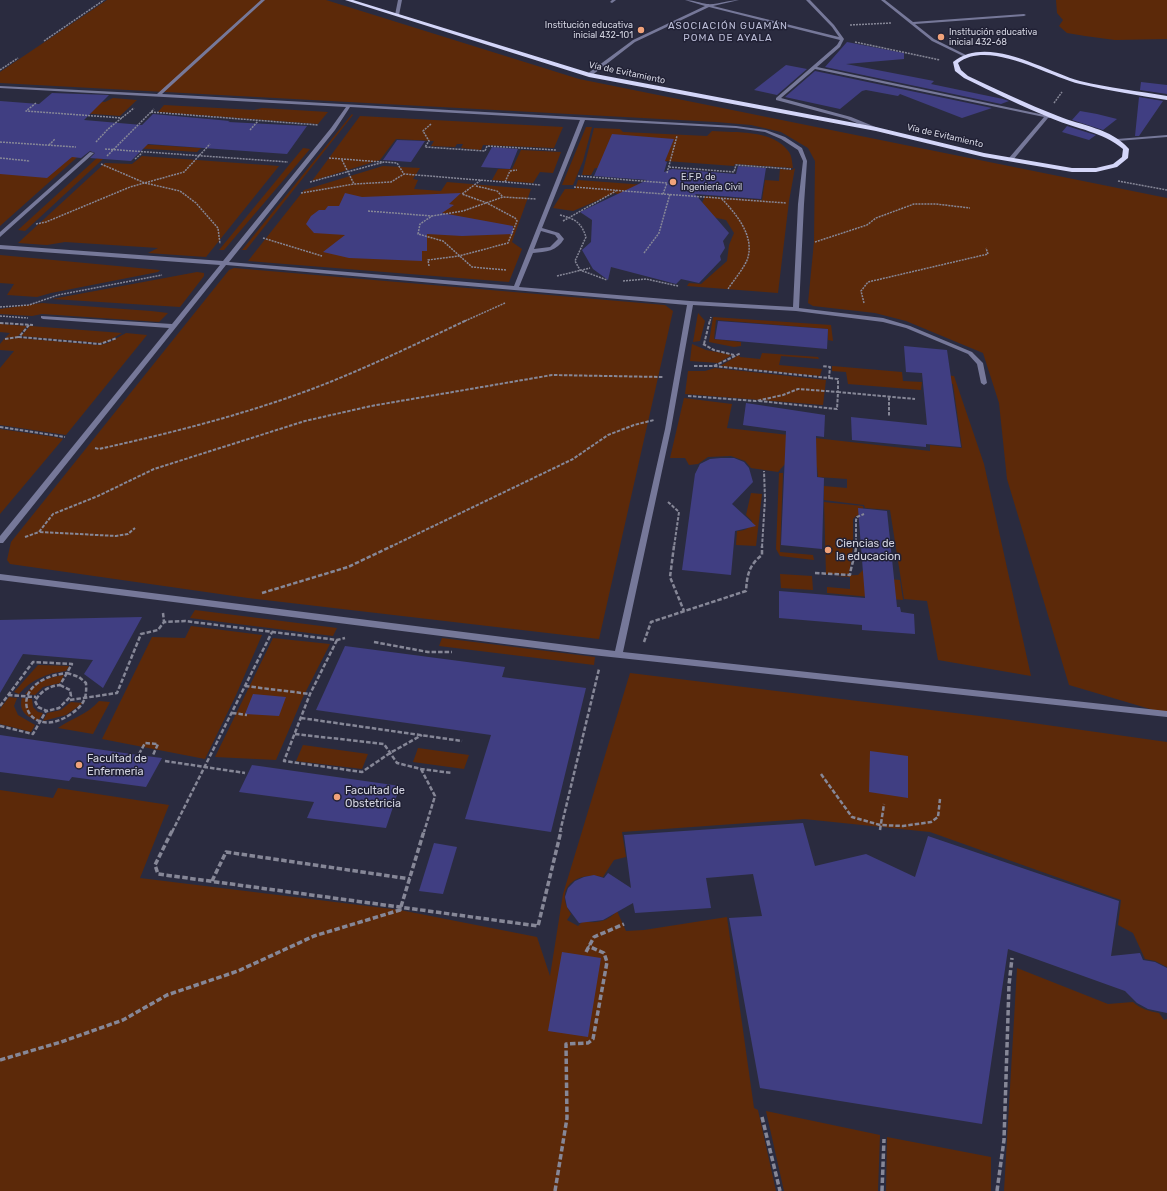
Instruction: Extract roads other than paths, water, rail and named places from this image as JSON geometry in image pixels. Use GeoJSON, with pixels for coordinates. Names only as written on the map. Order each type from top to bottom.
{"type":"FeatureCollection","features":[{"type":"Feature","properties":{"kind":"highway","name":"Vía de Evitamiento"},"geometry":{"type":"LineString","coordinates":[[348,0],[589,75],[876,129],[1011,159],[1072,170],[1096,170],[1115,166],[1125,158],[1126,149],[1117,140]]}},
{"type":"Feature","properties":{"kind":"highway"},"geometry":{"type":"LineString","coordinates":[[1117,140],[1102,132],[1047,115],[966,77],[958,71],[954,63],[965,56],[987,54],[1010,57],[1069,80],[1167,98]]}},
{"type":"Feature","properties":{"kind":"street"},"geometry":{"type":"LineString","coordinates":[[159,95],[263,0]]}},
{"type":"Feature","properties":{"kind":"street"},"geometry":{"type":"LineString","coordinates":[[397,15],[400,0]]}},
{"type":"Feature","properties":{"kind":"street"},"geometry":{"type":"LineString","coordinates":[[687,0],[842,39]]}},
{"type":"Feature","properties":{"kind":"street"},"geometry":{"type":"LineString","coordinates":[[589,75],[634,41],[710,5],[737,0]]}},
{"type":"Feature","properties":{"kind":"street"},"geometry":{"type":"LineString","coordinates":[[808,0],[833,26],[842,39]]}},
{"type":"Feature","properties":{"kind":"street"},"geometry":{"type":"LineString","coordinates":[[883,0],[933,40],[965,56]]}},
{"type":"Feature","properties":{"kind":"street"},"geometry":{"type":"LineString","coordinates":[[911,23],[1024,15]]}},
{"type":"Feature","properties":{"kind":"street"},"geometry":{"type":"LineString","coordinates":[[842,39],[839,46],[778,99],[849,118],[876,129]]}},
{"type":"Feature","properties":{"kind":"street"},"geometry":{"type":"LineString","coordinates":[[814,68],[1047,115],[1011,159]]}},
{"type":"Feature","properties":{"kind":"street"},"geometry":{"type":"LineString","coordinates":[[0,87],[736,127],[766,131],[777,135],[800,149],[805,161],[801,204],[796,309]]}},
{"type":"Feature","properties":{"kind":"street"},"geometry":{"type":"LineString","coordinates":[[0,541],[78,446],[172,326],[333,129],[349,106]]}},
{"type":"Feature","properties":{"kind":"street"},"geometry":{"type":"LineString","coordinates":[[516,288],[583,119]]}},
{"type":"Feature","properties":{"kind":"street"},"geometry":{"type":"LineString","coordinates":[[1117,140],[1167,136]]}},
{"type":"Feature","properties":{"kind":"street"},"geometry":{"type":"LineString","coordinates":[[0,235],[92,153]]}},
{"type":"Feature","properties":{"kind":"street"},"geometry":{"type":"LineString","coordinates":[[531,251],[552,248],[559,244],[561,239],[557,234],[550,230],[539,229]]}},
{"type":"Feature","properties":{"kind":"street"},"geometry":{"type":"LineString","coordinates":[[0,247],[224,263],[690,304],[796,309],[851,315],[883,320],[908,327],[970,353],[980,363],[984,383]]}},
{"type":"Feature","properties":{"kind":"street"},"geometry":{"type":"LineString","coordinates":[[618,655],[670,417],[690,304]]}},
{"type":"Feature","properties":{"kind":"street"},"geometry":{"type":"LineString","coordinates":[[43,316],[172,326]]}},
{"type":"Feature","properties":{"kind":"street"},"geometry":{"type":"LineString","coordinates":[[0,577],[618,655],[1167,714]]}},
{"type":"Feature","properties":{"kind":"place","name":"Institución educativa inicial 432-101"},"geometry":{"type":"Point","coordinates":[641,30]}},
{"type":"Feature","properties":{"kind":"place","name":"Institución educativa inicial 432-68"},"geometry":{"type":"Point","coordinates":[941,37]}},
{"type":"Feature","properties":{"kind":"place","name":"E.F.P. de Ingeniería Civil"},"geometry":{"type":"Point","coordinates":[673,182]}},
{"type":"Feature","properties":{"kind":"place","name":"Ciencias de la educacion"},"geometry":{"type":"Point","coordinates":[828,550]}},
{"type":"Feature","properties":{"kind":"place","name":"Facultad de Enfermeria"},"geometry":{"type":"Point","coordinates":[79,765]}},
{"type":"Feature","properties":{"kind":"place","name":"Facultad de Obstetricia"},"geometry":{"type":"Point","coordinates":[337,797]}},
{"type":"Feature","properties":{"kind":"district","name":"ASOCIACIÓN GUAMÁN POMA DE AYALA"},"geometry":{"type":"Point","coordinates":[728,32]}}]}
